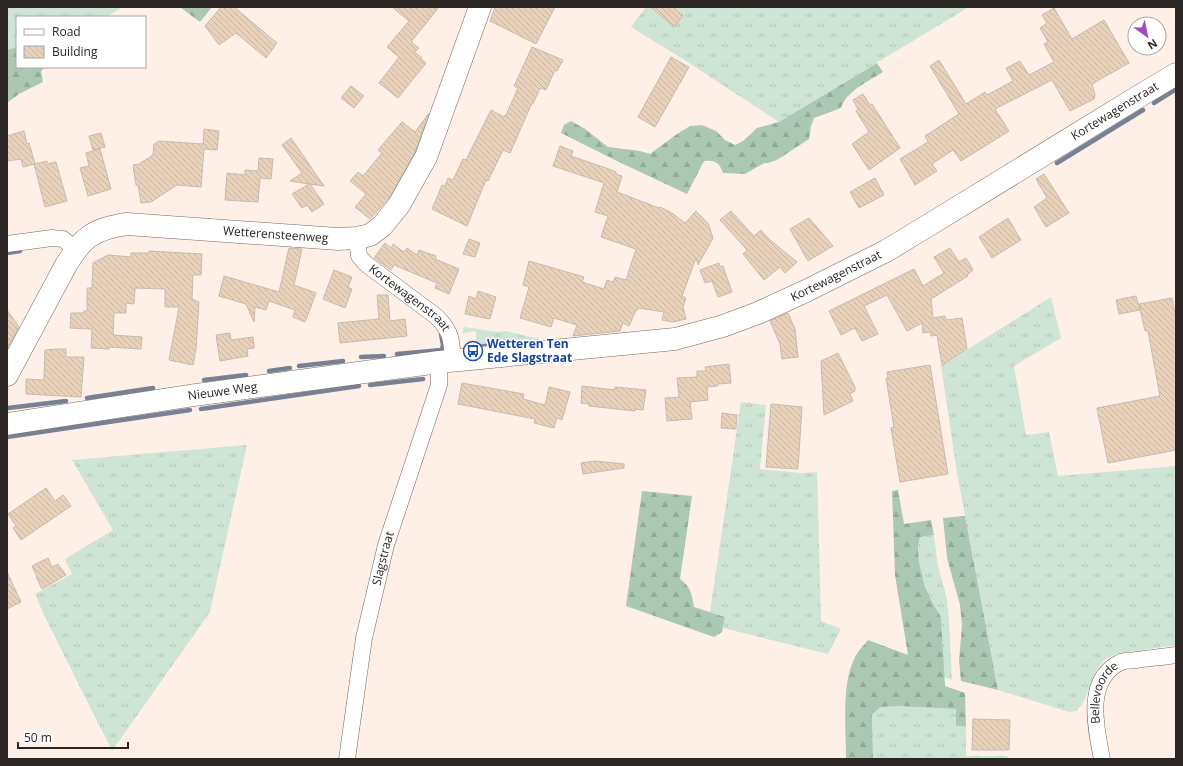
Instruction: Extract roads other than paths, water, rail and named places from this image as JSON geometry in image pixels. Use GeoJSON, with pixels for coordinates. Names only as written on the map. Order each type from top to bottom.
{"type":"FeatureCollection","features":[{"type":"Feature","properties":{"kind":"street","name":"Wetterensteenweg"},"geometry":{"type":"LineString","coordinates":[[7,375],[62,272],[76,249],[83,241],[98,231],[110,226],[127,224],[357,238],[370,235],[382,226],[399,206],[426,157],[480,7]]}},
{"type":"Feature","properties":{"kind":"street","name":"Kortewagenstraat"},"geometry":{"type":"LineString","coordinates":[[357,238],[359,256],[366,264],[437,317],[448,330],[451,337],[446,362],[675,339],[723,326],[758,313],[811,289],[886,250],[918,232],[1141,94],[1176,74]]}},
{"type":"Feature","properties":{"kind":"street"},"geometry":{"type":"LineString","coordinates":[[7,244],[63,238],[76,249]]}},
{"type":"Feature","properties":{"kind":"street","name":"Nieuwe Weg"},"geometry":{"type":"LineString","coordinates":[[7,424],[195,396],[446,362]]}},
{"type":"Feature","properties":{"kind":"street","name":"Slagstraat"},"geometry":{"type":"LineString","coordinates":[[347,759],[364,638],[386,545],[446,362]]}},
{"type":"Feature","properties":{"kind":"street","name":"Bellevoorde"},"geometry":{"type":"LineString","coordinates":[[1102,759],[1095,723],[1095,699],[1098,688],[1104,677],[1112,668],[1122,662],[1176,655]]}},
{"type":"Feature","properties":{"kind":"waterway"},"geometry":{"type":"LineString","coordinates":[[1154,103],[1176,89]]}},
{"type":"Feature","properties":{"kind":"waterway"},"geometry":{"type":"LineString","coordinates":[[1057,163],[1143,110]]}},
{"type":"Feature","properties":{"kind":"waterway"},"geometry":{"type":"LineString","coordinates":[[7,253],[20,251]]}},
{"type":"Feature","properties":{"kind":"waterway"},"geometry":{"type":"LineString","coordinates":[[397,354],[442,350],[443,345],[441,334]]}},
{"type":"Feature","properties":{"kind":"waterway"},"geometry":{"type":"LineString","coordinates":[[475,347],[538,342]]}},
{"type":"Feature","properties":{"kind":"waterway"},"geometry":{"type":"LineString","coordinates":[[361,357],[384,356]]}},
{"type":"Feature","properties":{"kind":"waterway"},"geometry":{"type":"LineString","coordinates":[[299,366],[343,361]]}},
{"type":"Feature","properties":{"kind":"waterway"},"geometry":{"type":"LineString","coordinates":[[269,371],[290,368]]}},
{"type":"Feature","properties":{"kind":"waterway"},"geometry":{"type":"LineString","coordinates":[[204,380],[246,375]]}},
{"type":"Feature","properties":{"kind":"waterway"},"geometry":{"type":"LineString","coordinates":[[370,385],[423,379]]}},
{"type":"Feature","properties":{"kind":"waterway"},"geometry":{"type":"LineString","coordinates":[[201,409],[359,386]]}},
{"type":"Feature","properties":{"kind":"waterway"},"geometry":{"type":"LineString","coordinates":[[87,398],[153,388]]}},
{"type":"Feature","properties":{"kind":"waterway"},"geometry":{"type":"LineString","coordinates":[[8,408],[66,401]]}},
{"type":"Feature","properties":{"kind":"waterway"},"geometry":{"type":"LineString","coordinates":[[7,437],[190,410]]}},
{"type":"Feature","properties":{"kind":"place","name":"Wetteren Ten Ede Slagstraat"},"geometry":{"type":"Point","coordinates":[473,351]}}]}
